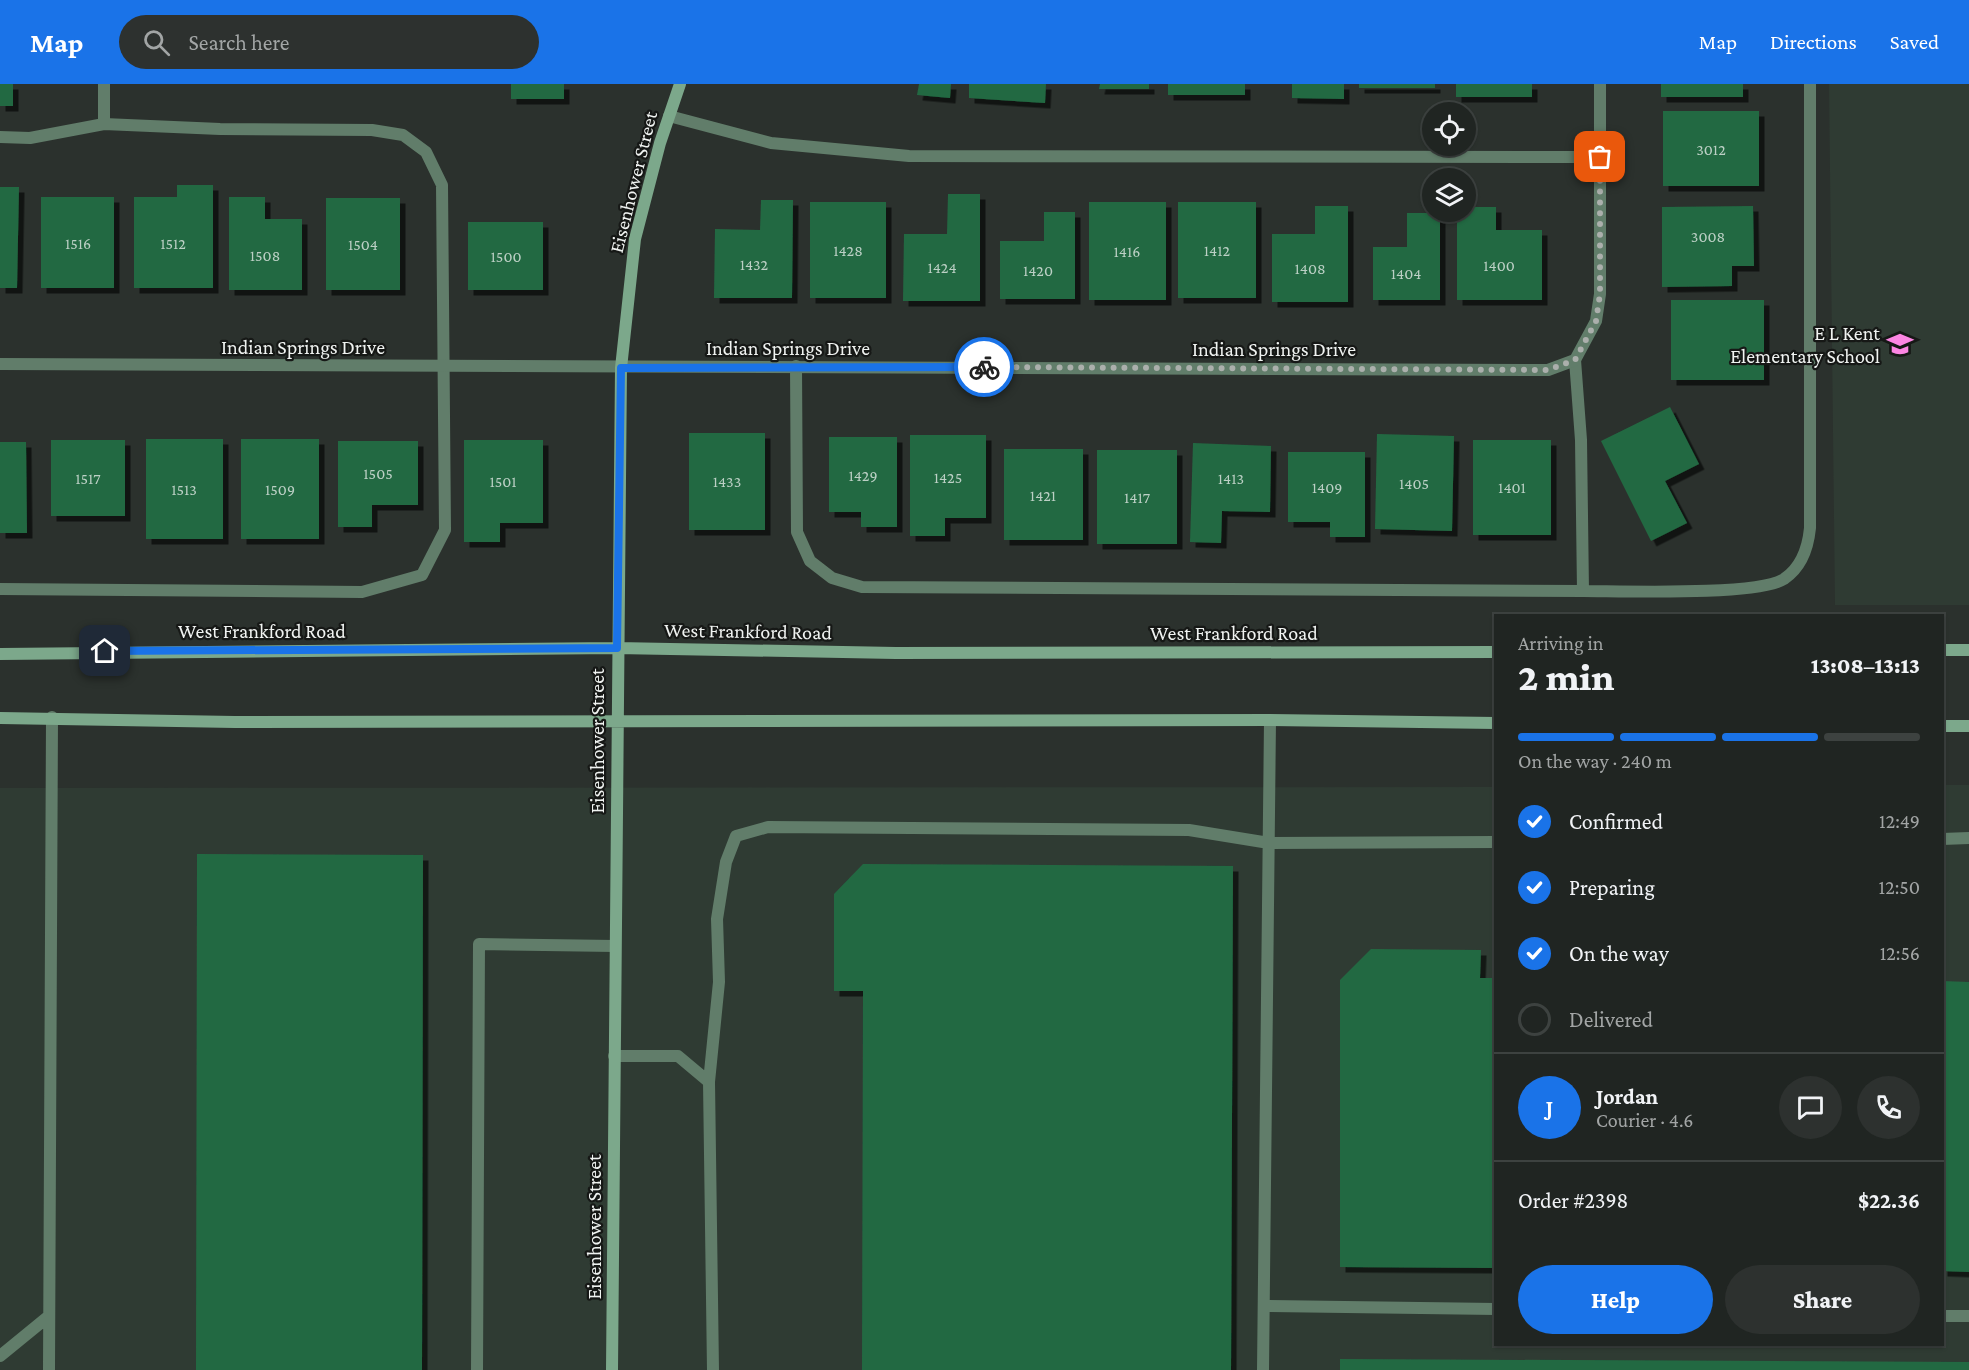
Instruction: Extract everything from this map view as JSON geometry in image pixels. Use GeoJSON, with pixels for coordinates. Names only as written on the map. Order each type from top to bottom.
{"type":"FeatureCollection","features":[{"type":"Feature","properties":{"kind":"main road","name":"Eisenhower Street"},"geometry":{"type":"LineString","coordinates":[[612,1370],[616,722],[621,368],[635,238],[680,84]]}},
{"type":"Feature","properties":{"kind":"main road","name":"West Frankford Road"},"geometry":{"type":"LineString","coordinates":[[0,654],[82,651],[617,648],[896,653],[1494,652]]}},
{"type":"Feature","properties":{"kind":"main road"},"geometry":{"type":"LineString","coordinates":[[1944,651],[1969,650]]}},
{"type":"Feature","properties":{"kind":"main road"},"geometry":{"type":"LineString","coordinates":[[0,718],[52,717],[235,722],[1270,720],[1494,723]]}},
{"type":"Feature","properties":{"kind":"main road"},"geometry":{"type":"LineString","coordinates":[[1944,726],[1969,726]]}},
{"type":"Feature","properties":{"kind":"street"},"geometry":{"type":"LineString","coordinates":[[104,84],[104,124]]}},
{"type":"Feature","properties":{"kind":"street"},"geometry":{"type":"LineString","coordinates":[[1583,591],[1581,440],[1575,360],[1596,321],[1600,294],[1600,84]]}},
{"type":"Feature","properties":{"kind":"street"},"geometry":{"type":"LineString","coordinates":[[796,366],[797,532],[810,561],[832,578],[862,587],[1583,591],[1749,589],[1784,579],[1803,559],[1810,528],[1810,84]]}},
{"type":"Feature","properties":{"kind":"street"},"geometry":{"type":"LineString","coordinates":[[669,116],[771,143],[909,156],[1600,157]]}},
{"type":"Feature","properties":{"kind":"street"},"geometry":{"type":"LineString","coordinates":[[0,137],[30,138],[104,124],[219,129],[372,130],[403,135],[426,152],[442,185],[445,530],[422,575],[362,592],[0,589]]}},
{"type":"Feature","properties":{"kind":"street","name":"Indian Springs Drive"},"geometry":{"type":"LineString","coordinates":[[0,364],[1548,370],[1575,360]]}},
{"type":"Feature","properties":{"kind":"street"},"geometry":{"type":"LineString","coordinates":[[49,1370],[52,717]]}},
{"type":"Feature","properties":{"kind":"street"},"geometry":{"type":"LineString","coordinates":[[1263,1370],[1270,720]]}},
{"type":"Feature","properties":{"kind":"street"},"geometry":{"type":"LineString","coordinates":[[714,1370],[709,1082],[719,982],[717,919],[726,862],[736,836],[768,827],[1189,831],[1269,843],[1494,842]]}},
{"type":"Feature","properties":{"kind":"street"},"geometry":{"type":"LineString","coordinates":[[1944,839],[1969,838]]}},
{"type":"Feature","properties":{"kind":"street"},"geometry":{"type":"LineString","coordinates":[[477,1370],[479,944],[615,946]]}},
{"type":"Feature","properties":{"kind":"street"},"geometry":{"type":"LineString","coordinates":[[614,1056],[678,1056],[709,1082]]}},
{"type":"Feature","properties":{"kind":"street"},"geometry":{"type":"LineString","coordinates":[[1264,1306],[1494,1309]]}},
{"type":"Feature","properties":{"kind":"street"},"geometry":{"type":"LineString","coordinates":[[0,1356],[49,1316]]}},
{"type":"Feature","properties":{"kind":"street"},"geometry":{"type":"LineString","coordinates":[[1944,1316],[1969,1316]]}},
{"type":"Feature","properties":{"kind":"shaded area","name":"E L Kent Elementary School"},"geometry":{"type":"Polygon","coordinates":[[[1829,84],[1969,84],[1969,605],[1835,605],[1829,84]]]}},
{"type":"Feature","properties":{"kind":"shaded area"},"geometry":{"type":"Polygon","coordinates":[[[1944,785],[1969,785],[1969,1370],[0,1370],[0,788],[1494,787],[1494,1346],[1944,1346],[1944,785]]]}},
{"type":"Feature","properties":{"kind":"building"},"geometry":{"type":"Polygon","coordinates":[[[0,84],[13,84],[13,106],[0,106],[0,84]]]}},
{"type":"Feature","properties":{"kind":"building"},"geometry":{"type":"Polygon","coordinates":[[[511,84],[564,84],[564,99],[511,99],[511,84]]]}},
{"type":"Feature","properties":{"kind":"building"},"geometry":{"type":"Polygon","coordinates":[[[919,84],[951,84],[950,98],[917,95],[919,84]]]}},
{"type":"Feature","properties":{"kind":"building"},"geometry":{"type":"Polygon","coordinates":[[[969,84],[1046,84],[1045,103],[969,98],[969,84]]]}},
{"type":"Feature","properties":{"kind":"building"},"geometry":{"type":"Polygon","coordinates":[[[1100,84],[1149,84],[1149,89],[1099,89],[1100,84]]]}},
{"type":"Feature","properties":{"kind":"building"},"geometry":{"type":"Polygon","coordinates":[[[1168,84],[1245,84],[1245,95],[1168,95],[1168,84]]]}},
{"type":"Feature","properties":{"kind":"building"},"geometry":{"type":"Polygon","coordinates":[[[1292,84],[1344,84],[1344,99],[1292,98],[1292,84]]]}},
{"type":"Feature","properties":{"kind":"building"},"geometry":{"type":"Polygon","coordinates":[[[1359,84],[1435,84],[1435,88],[1359,88],[1359,84]]]}},
{"type":"Feature","properties":{"kind":"building"},"geometry":{"type":"Polygon","coordinates":[[[1456,84],[1532,84],[1532,97],[1456,97],[1456,84]]]}},
{"type":"Feature","properties":{"kind":"building"},"geometry":{"type":"Polygon","coordinates":[[[1661,84],[1743,84],[1743,97],[1661,97],[1661,84]]]}},
{"type":"Feature","properties":{"kind":"building"},"geometry":{"type":"Polygon","coordinates":[[[1663,111],[1759,111],[1759,186],[1663,186],[1663,111]]]}},
{"type":"Feature","properties":{"kind":"building"},"geometry":{"type":"Polygon","coordinates":[[[177,185],[213,185],[213,288],[134,288],[134,197],[177,197],[177,185]]]}},
{"type":"Feature","properties":{"kind":"building"},"geometry":{"type":"Polygon","coordinates":[[[0,187],[19,187],[17,288],[0,288],[0,187]]]}},
{"type":"Feature","properties":{"kind":"building"},"geometry":{"type":"Polygon","coordinates":[[[948,194],[980,194],[980,301],[903,301],[904,234],[947,234],[948,194]]]}},
{"type":"Feature","properties":{"kind":"building"},"geometry":{"type":"Polygon","coordinates":[[[41,197],[114,197],[114,288],[41,288],[41,197]]]}},
{"type":"Feature","properties":{"kind":"building"},"geometry":{"type":"Polygon","coordinates":[[[229,197],[265,197],[265,219],[302,219],[302,290],[229,290],[229,197]]]}},
{"type":"Feature","properties":{"kind":"building"},"geometry":{"type":"Polygon","coordinates":[[[326,198],[400,198],[400,290],[326,290],[326,198]]]}},
{"type":"Feature","properties":{"kind":"building"},"geometry":{"type":"Polygon","coordinates":[[[761,200],[793,200],[792,298],[714,298],[715,229],[760,230],[761,200]]]}},
{"type":"Feature","properties":{"kind":"building"},"geometry":{"type":"Polygon","coordinates":[[[810,202],[886,202],[886,298],[810,298],[810,202]]]}},
{"type":"Feature","properties":{"kind":"building"},"geometry":{"type":"Polygon","coordinates":[[[1089,202],[1166,202],[1166,300],[1089,300],[1089,202]]]}},
{"type":"Feature","properties":{"kind":"building"},"geometry":{"type":"Polygon","coordinates":[[[1178,202],[1256,202],[1256,298],[1178,298],[1178,202]]]}},
{"type":"Feature","properties":{"kind":"building"},"geometry":{"type":"Polygon","coordinates":[[[1315,206],[1348,206],[1348,302],[1272,302],[1272,234],[1315,234],[1315,206]]]}},
{"type":"Feature","properties":{"kind":"building"},"geometry":{"type":"Polygon","coordinates":[[[1753,206],[1754,266],[1732,266],[1732,286],[1662,287],[1662,207],[1753,206]]]}},
{"type":"Feature","properties":{"kind":"building"},"geometry":{"type":"Polygon","coordinates":[[[1476,207],[1496,207],[1496,230],[1542,230],[1542,300],[1457,300],[1457,222],[1476,222],[1476,207]]]}},
{"type":"Feature","properties":{"kind":"building"},"geometry":{"type":"Polygon","coordinates":[[[1044,212],[1075,212],[1075,299],[1000,299],[1000,241],[1044,241],[1044,212]]]}},
{"type":"Feature","properties":{"kind":"building"},"geometry":{"type":"Polygon","coordinates":[[[1407,213],[1422,213],[1422,222],[1440,222],[1440,300],[1373,300],[1373,247],[1407,247],[1407,213]]]}},
{"type":"Feature","properties":{"kind":"building"},"geometry":{"type":"Polygon","coordinates":[[[468,222],[543,222],[543,290],[468,290],[468,222]]]}},
{"type":"Feature","properties":{"kind":"building"},"geometry":{"type":"Polygon","coordinates":[[[1671,300],[1764,300],[1764,380],[1671,380],[1671,300]]]}},
{"type":"Feature","properties":{"kind":"building"},"geometry":{"type":"Polygon","coordinates":[[[1670,407],[1699,464],[1665,481],[1687,523],[1651,541],[1601,441],[1670,407]]]}},
{"type":"Feature","properties":{"kind":"building"},"geometry":{"type":"Polygon","coordinates":[[[689,433],[765,433],[765,530],[689,530],[689,433]]]}},
{"type":"Feature","properties":{"kind":"building"},"geometry":{"type":"Polygon","coordinates":[[[1377,434],[1454,436],[1452,531],[1375,529],[1377,434]]]}},
{"type":"Feature","properties":{"kind":"building"},"geometry":{"type":"Polygon","coordinates":[[[910,435],[986,435],[986,518],[945,518],[945,536],[910,536],[910,435]]]}},
{"type":"Feature","properties":{"kind":"building"},"geometry":{"type":"Polygon","coordinates":[[[829,437],[897,437],[897,527],[861,527],[861,512],[829,512],[829,437]]]}},
{"type":"Feature","properties":{"kind":"building"},"geometry":{"type":"Polygon","coordinates":[[[146,439],[223,439],[223,539],[146,539],[146,439]]]}},
{"type":"Feature","properties":{"kind":"building"},"geometry":{"type":"Polygon","coordinates":[[[241,439],[319,439],[319,539],[241,539],[241,439]]]}},
{"type":"Feature","properties":{"kind":"building"},"geometry":{"type":"Polygon","coordinates":[[[51,440],[125,440],[125,516],[51,516],[51,440]]]}},
{"type":"Feature","properties":{"kind":"building"},"geometry":{"type":"Polygon","coordinates":[[[464,440],[543,440],[543,523],[500,523],[500,542],[464,542],[464,440]]]}},
{"type":"Feature","properties":{"kind":"building"},"geometry":{"type":"Polygon","coordinates":[[[1473,440],[1551,440],[1551,535],[1473,535],[1473,440]]]}},
{"type":"Feature","properties":{"kind":"building"},"geometry":{"type":"Polygon","coordinates":[[[338,441],[418,441],[418,505],[372,505],[372,527],[338,527],[338,441]]]}},
{"type":"Feature","properties":{"kind":"building"},"geometry":{"type":"Polygon","coordinates":[[[0,442],[26,442],[27,533],[0,533],[0,442]]]}},
{"type":"Feature","properties":{"kind":"building"},"geometry":{"type":"Polygon","coordinates":[[[1193,443],[1271,446],[1270,512],[1222,511],[1221,543],[1190,542],[1193,443]]]}},
{"type":"Feature","properties":{"kind":"building"},"geometry":{"type":"Polygon","coordinates":[[[1004,449],[1083,449],[1083,540],[1004,540],[1004,449]]]}},
{"type":"Feature","properties":{"kind":"building"},"geometry":{"type":"Polygon","coordinates":[[[1097,450],[1177,450],[1177,544],[1097,544],[1097,450]]]}},
{"type":"Feature","properties":{"kind":"building"},"geometry":{"type":"Polygon","coordinates":[[[1288,452],[1365,452],[1365,537],[1330,537],[1330,522],[1288,522],[1288,452]]]}},
{"type":"Feature","properties":{"kind":"building"},"geometry":{"type":"Polygon","coordinates":[[[197,854],[423,855],[422,1370],[196,1370],[197,854]]]}},
{"type":"Feature","properties":{"kind":"building"},"geometry":{"type":"Polygon","coordinates":[[[863,864],[1233,866],[1231,1370],[862,1370],[863,991],[834,991],[834,894],[863,864]]]}},
{"type":"Feature","properties":{"kind":"building"},"geometry":{"type":"Polygon","coordinates":[[[1371,949],[1481,950],[1480,978],[1494,978],[1494,1268],[1340,1267],[1340,980],[1371,949]]]}},
{"type":"Feature","properties":{"kind":"building"},"geometry":{"type":"Polygon","coordinates":[[[1944,981],[1969,982],[1969,1272],[1944,1271],[1944,981]]]}},
{"type":"Feature","properties":{"kind":"building"},"geometry":{"type":"Polygon","coordinates":[[[1340,1359],[1969,1362],[1969,1370],[1340,1370],[1340,1359]]]}},
{"type":"Feature","properties":{"kind":"way so far"},"geometry":{"type":"LineString","coordinates":[[984,367],[1548,370],[1575,360],[1596,321],[1600,294],[1600,157]]}},
{"type":"Feature","properties":{"kind":"place","name":"E L Kent Elementary School"},"geometry":{"type":"Point","coordinates":[1900,344]}},
{"type":"Feature","properties":{"kind":"route"},"geometry":{"type":"LineString","coordinates":[[105,651],[617,648],[621,368],[984,367]]}}]}
